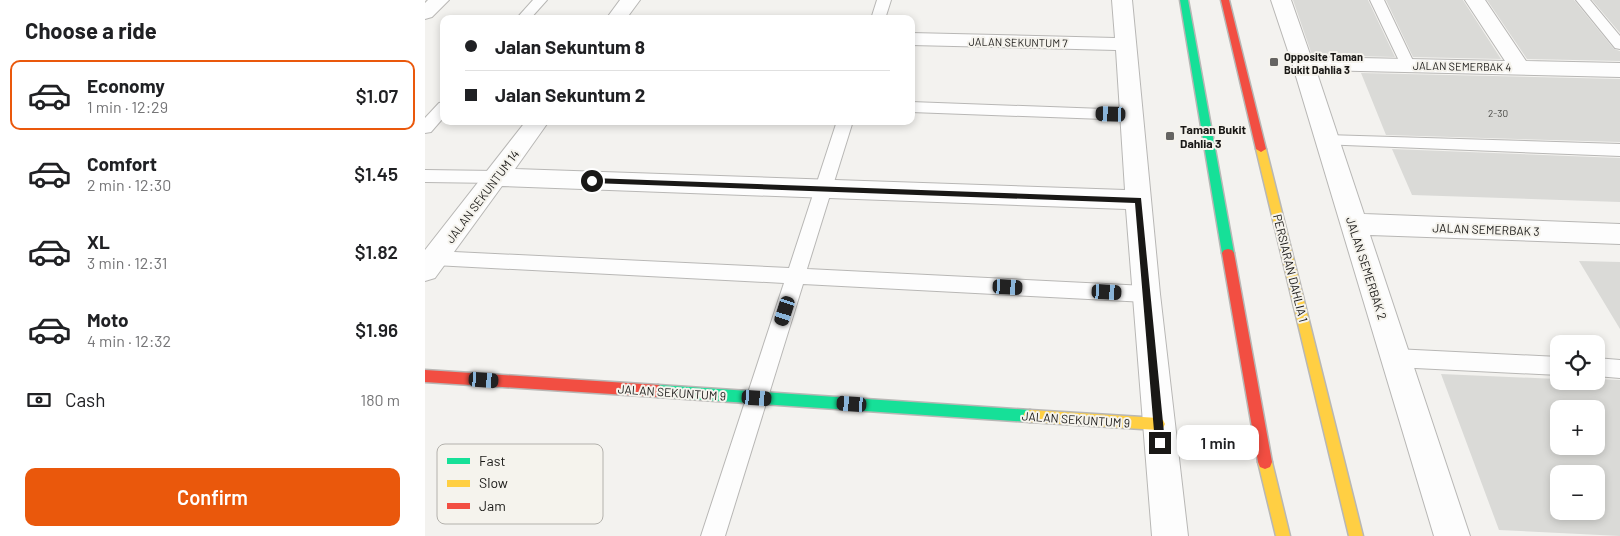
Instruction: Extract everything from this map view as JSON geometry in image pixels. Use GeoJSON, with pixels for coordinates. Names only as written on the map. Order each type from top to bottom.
{"type":"FeatureCollection","features":[{"type":"Feature","properties":{"kind":"street"},"geometry":{"type":"LineString","coordinates":[[425,13],[439,0]]}},
{"type":"Feature","properties":{"kind":"street"},"geometry":{"type":"LineString","coordinates":[[619,15],[630,0]]}},
{"type":"Feature","properties":{"kind":"street"},"geometry":{"type":"LineString","coordinates":[[1121,0],[1146,294],[1170,536]]}},
{"type":"Feature","properties":{"kind":"street"},"geometry":{"type":"LineString","coordinates":[[1184,0],[1268,478],[1283,536]]}},
{"type":"Feature","properties":{"kind":"street","name":"PERSIARAN DAHLIA 1"},"geometry":{"type":"LineString","coordinates":[[1225,0],[1356,536]]}},
{"type":"Feature","properties":{"kind":"street","name":"JALAN SEMERBAK 2"},"geometry":{"type":"LineString","coordinates":[[1281,0],[1303,63],[1451,536]]}},
{"type":"Feature","properties":{"kind":"street"},"geometry":{"type":"LineString","coordinates":[[1475,0],[1520,68]]}},
{"type":"Feature","properties":{"kind":"street","name":"JALAN SEKUNTUM 7"},"geometry":{"type":"LineString","coordinates":[[915,39],[1125,44]]}},
{"type":"Feature","properties":{"kind":"street","name":"JALAN SEMERBAK 4"},"geometry":{"type":"LineString","coordinates":[[1303,63],[1620,70]]}},
{"type":"Feature","properties":{"kind":"street","name":"JALAN SEKUNTUM 14"},"geometry":{"type":"LineString","coordinates":[[429,264],[535,125]]}},
{"type":"Feature","properties":{"kind":"street"},"geometry":{"type":"LineString","coordinates":[[496,177],[1139,200]]}},
{"type":"Feature","properties":{"kind":"street","name":"JALAN SEMERBAK 3"},"geometry":{"type":"LineString","coordinates":[[1353,224],[1620,234]]}},
{"type":"Feature","properties":{"kind":"street","name":"JALAN SEKUNTUM 9"},"geometry":{"type":"LineString","coordinates":[[425,376],[1158,424]]}},
{"type":"Feature","properties":{"kind":"lane"},"geometry":{"type":"LineString","coordinates":[[527,15],[540,0]]}},
{"type":"Feature","properties":{"kind":"lane"},"geometry":{"type":"LineString","coordinates":[[879,15],[884,0]]}},
{"type":"Feature","properties":{"kind":"lane"},"geometry":{"type":"LineString","coordinates":[[1377,0],[1407,65]]}},
{"type":"Feature","properties":{"kind":"lane"},"geometry":{"type":"LineString","coordinates":[[1583,0],[1620,45]]}},
{"type":"Feature","properties":{"kind":"lane"},"geometry":{"type":"LineString","coordinates":[[915,107],[1131,115]]}},
{"type":"Feature","properties":{"kind":"lane"},"geometry":{"type":"LineString","coordinates":[[425,128],[440,111]]}},
{"type":"Feature","properties":{"kind":"lane"},"geometry":{"type":"LineString","coordinates":[[713,536],[844,125]]}},
{"type":"Feature","properties":{"kind":"lane"},"geometry":{"type":"LineString","coordinates":[[1326,140],[1620,150]]}},
{"type":"Feature","properties":{"kind":"lane"},"geometry":{"type":"LineString","coordinates":[[425,176],[496,177]]}},
{"type":"Feature","properties":{"kind":"lane"},"geometry":{"type":"LineString","coordinates":[[429,264],[796,277],[1146,294]]}},
{"type":"Feature","properties":{"kind":"lane"},"geometry":{"type":"LineString","coordinates":[[1395,358],[1550,366]]}},
{"type":"Feature","properties":{"kind":"lane"},"geometry":{"type":"LineString","coordinates":[[1605,368],[1620,369]]}},
{"type":"Feature","properties":{"kind":"building"},"geometry":{"type":"Polygon","coordinates":[[[1293,0],[1368,0],[1395,57],[1312,55],[1293,0]]]}},
{"type":"Feature","properties":{"kind":"building"},"geometry":{"type":"Polygon","coordinates":[[[1386,0],[1463,0],[1501,59],[1413,57],[1386,0]]]}},
{"type":"Feature","properties":{"kind":"building"},"geometry":{"type":"Polygon","coordinates":[[[1487,0],[1574,0],[1614,49],[1620,51],[1620,61],[1527,59],[1487,0]]]}},
{"type":"Feature","properties":{"kind":"building"},"geometry":{"type":"Polygon","coordinates":[[[1592,0],[1620,0],[1620,33],[1592,0]]]}},
{"type":"Feature","properties":{"kind":"building"},"geometry":{"type":"Polygon","coordinates":[[[1361,73],[1620,79],[1620,142],[1386,135],[1361,73]]]}},
{"type":"Feature","properties":{"kind":"building"},"geometry":{"type":"Polygon","coordinates":[[[1392,149],[1620,158],[1620,202],[1412,195],[1392,149]]]}},
{"type":"Feature","properties":{"kind":"building"},"geometry":{"type":"Polygon","coordinates":[[[1579,261],[1620,262],[1620,329],[1579,261]]]}},
{"type":"Feature","properties":{"kind":"building"},"geometry":{"type":"Polygon","coordinates":[[[1441,374],[1550,379],[1550,390],[1605,390],[1605,379],[1620,380],[1620,536],[1499,530],[1441,374]]]}},
{"type":"Feature","properties":{"kind":"traffic: fast"},"geometry":{"type":"LineString","coordinates":[[1184,0],[1228,253]]}},
{"type":"Feature","properties":{"kind":"traffic: fast"},"geometry":{"type":"LineString","coordinates":[[658,391],[1030,416]]}},
{"type":"Feature","properties":{"kind":"traffic: slow"},"geometry":{"type":"LineString","coordinates":[[1261,149],[1356,536]]}},
{"type":"Feature","properties":{"kind":"traffic: slow"},"geometry":{"type":"LineString","coordinates":[[1030,416],[1158,424]]}},
{"type":"Feature","properties":{"kind":"traffic: slow"},"geometry":{"type":"LineString","coordinates":[[1265,462],[1283,536]]}},
{"type":"Feature","properties":{"kind":"traffic: jam"},"geometry":{"type":"LineString","coordinates":[[1225,0],[1261,149]]}},
{"type":"Feature","properties":{"kind":"traffic: jam"},"geometry":{"type":"LineString","coordinates":[[1228,253],[1265,462]]}},
{"type":"Feature","properties":{"kind":"traffic: jam"},"geometry":{"type":"LineString","coordinates":[[425,376],[658,391]]}},
{"type":"Feature","properties":{"kind":"place","name":"Opposite Taman Bukit Dahlia 3"},"geometry":{"type":"Point","coordinates":[1274,62]}},
{"type":"Feature","properties":{"kind":"place","name":"Taman Bukit Dahlia 3"},"geometry":{"type":"Point","coordinates":[1170,136]}},
{"type":"Feature","properties":{"kind":"route"},"geometry":{"type":"LineString","coordinates":[[592,181],[1139,200],[1160,443]]}}]}
